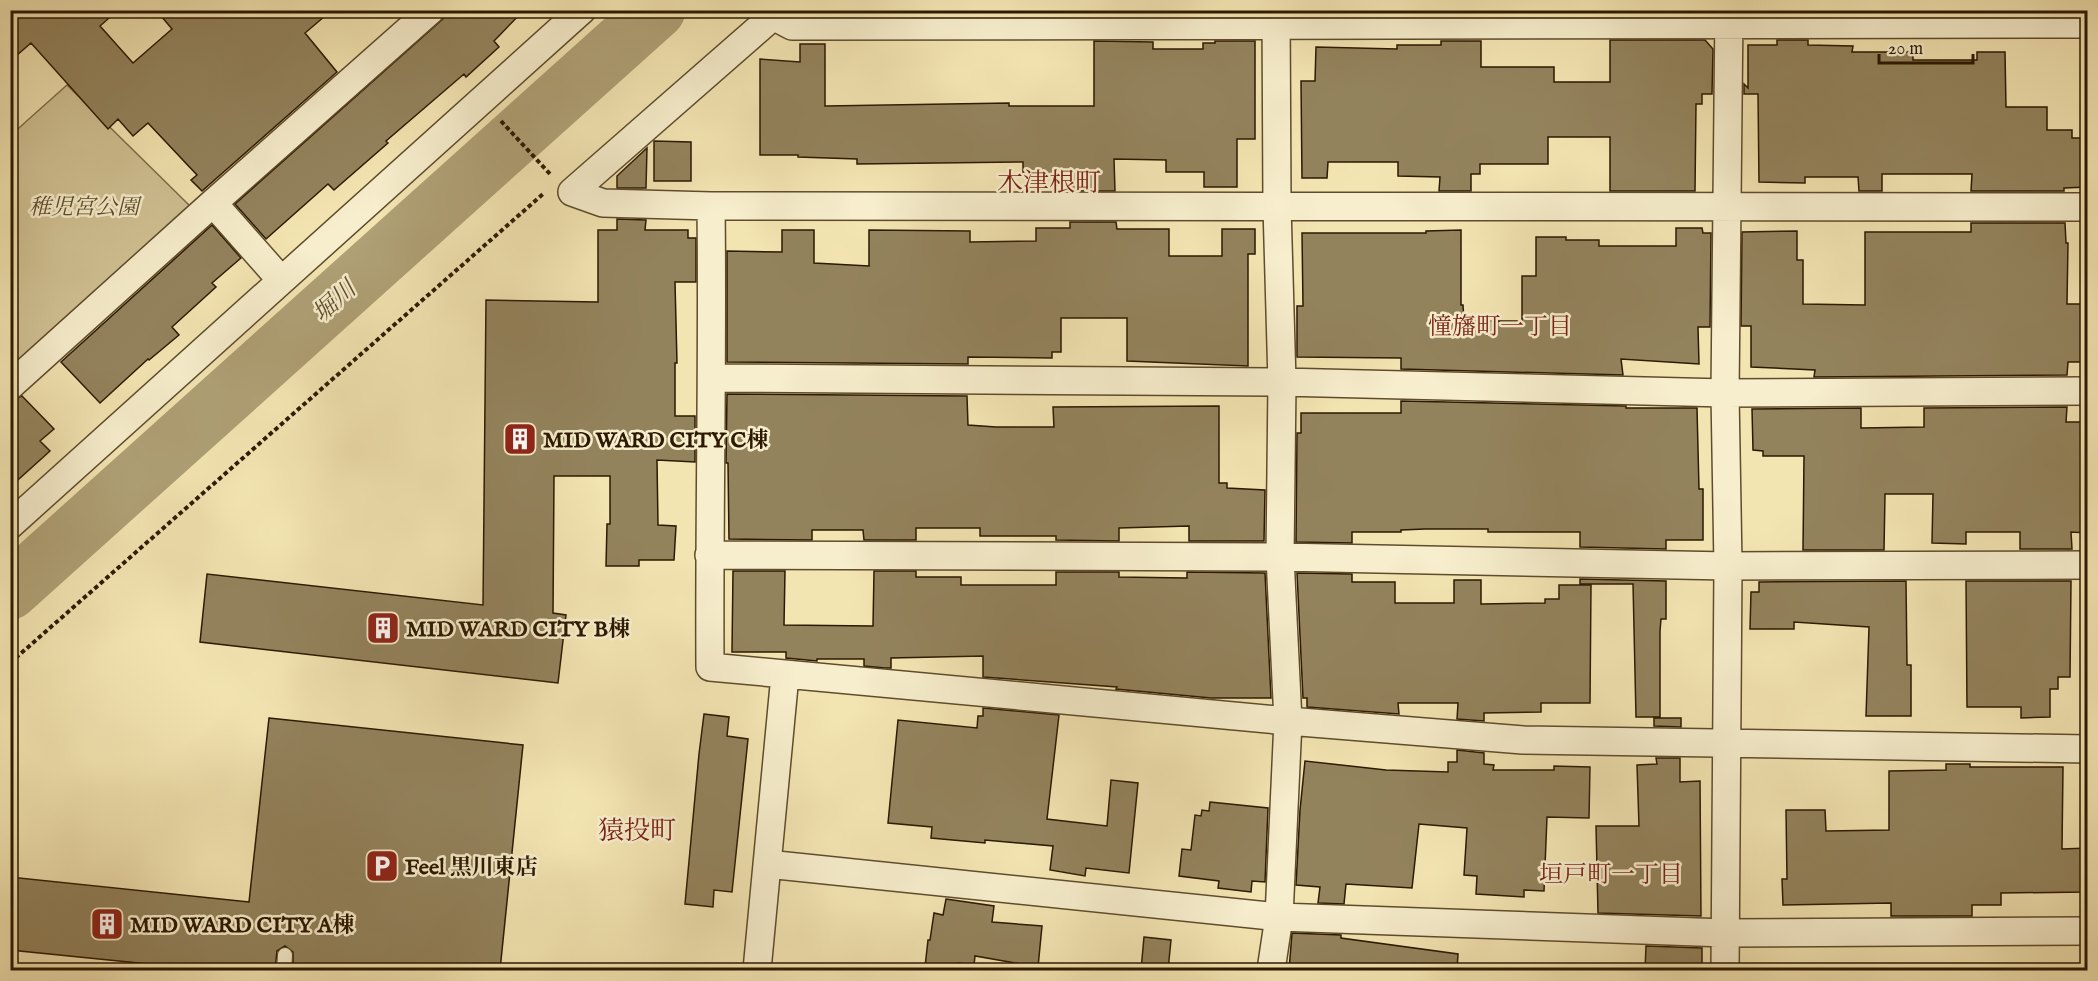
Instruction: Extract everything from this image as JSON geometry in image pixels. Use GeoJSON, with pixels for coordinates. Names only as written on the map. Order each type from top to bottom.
{"type":"FeatureCollection","features":[{"type":"Feature","properties":{"kind":"street"},"geometry":{"type":"LineString","coordinates":[[10,525],[582,10]]}},
{"type":"Feature","properties":{"kind":"street"},"geometry":{"type":"LineString","coordinates":[[10,386],[429,11]]}},
{"type":"Feature","properties":{"kind":"street"},"geometry":{"type":"LineString","coordinates":[[2088,24],[1729,18],[1276,18],[792,26],[776,13],[572,192],[603,203],[711,206],[2088,207]]}},
{"type":"Feature","properties":{"kind":"street"},"geometry":{"type":"LineString","coordinates":[[1271,970],[1279,917],[1288,721],[1280,557],[1282,382],[1277,206],[1276,18]]}},
{"type":"Feature","properties":{"kind":"street"},"geometry":{"type":"LineString","coordinates":[[1725,970],[1728,566],[1725,393],[1729,18]]}},
{"type":"Feature","properties":{"kind":"street"},"geometry":{"type":"LineString","coordinates":[[213,203],[281,280]]}},
{"type":"Feature","properties":{"kind":"street"},"geometry":{"type":"LineString","coordinates":[[711,206],[713,378],[709,555],[710,667],[1288,721],[1523,740],[2088,750]]}},
{"type":"Feature","properties":{"kind":"street"},"geometry":{"type":"LineString","coordinates":[[713,378],[1282,382],[1725,393],[2088,391]]}},
{"type":"Feature","properties":{"kind":"street"},"geometry":{"type":"LineString","coordinates":[[709,555],[1280,557],[1728,566],[2088,565]]}},
{"type":"Feature","properties":{"kind":"street"},"geometry":{"type":"LineString","coordinates":[[757,970],[785,675]]}},
{"type":"Feature","properties":{"kind":"street"},"geometry":{"type":"LineString","coordinates":[[767,864],[1279,917],[1725,933],[2088,931]]}},
{"type":"Feature","properties":{"kind":"lane"},"geometry":{"type":"LineString","coordinates":[[284,970],[285,955]]}},
{"type":"Feature","properties":{"kind":"path"},"geometry":{"type":"LineString","coordinates":[[496,115],[556,182]]}},
{"type":"Feature","properties":{"kind":"path"},"geometry":{"type":"LineString","coordinates":[[10,663],[548,190]]}},
{"type":"Feature","properties":{"kind":"green space","name":"稚児宮公園"},"geometry":{"type":"Polygon","coordinates":[[[67,85],[192,208],[11,375],[11,135],[67,85]]]}},
{"type":"Feature","properties":{"kind":"building"},"geometry":{"type":"Polygon","coordinates":[[[10,10],[118,10],[100,26],[133,63],[172,29],[156,10],[332,10],[305,33],[337,72],[202,191],[191,180],[197,175],[148,123],[133,136],[118,119],[108,129],[31,43],[10,61],[10,10]]]}},
{"type":"Feature","properties":{"kind":"building"},"geometry":{"type":"Polygon","coordinates":[[[453,10],[524,10],[494,41],[499,47],[466,77],[464,74],[386,141],[388,143],[334,190],[328,184],[266,239],[235,204],[453,10]]]}},
{"type":"Feature","properties":{"kind":"building"},"geometry":{"type":"Polygon","coordinates":[[[1610,40],[1705,40],[1713,49],[1712,94],[1702,94],[1702,104],[1696,104],[1695,191],[1610,191],[1610,137],[1548,137],[1548,164],[1480,164],[1480,174],[1471,174],[1471,191],[1439,191],[1440,177],[1398,176],[1398,162],[1328,162],[1327,178],[1302,178],[1301,81],[1315,81],[1316,47],[1397,49],[1397,45],[1441,45],[1441,41],[1481,41],[1481,67],[1554,67],[1554,82],[1610,82],[1610,40]]]}},
{"type":"Feature","properties":{"kind":"building"},"geometry":{"type":"Polygon","coordinates":[[[1777,40],[1808,40],[1808,45],[1853,46],[1852,52],[1913,52],[1913,60],[1977,60],[1977,52],[2005,52],[2006,107],[2047,107],[2047,130],[2072,130],[2072,138],[2088,138],[2088,187],[2064,188],[2064,191],[1971,191],[1972,174],[1882,174],[1882,191],[1859,191],[1858,177],[1805,177],[1805,183],[1759,182],[1758,94],[1744,94],[1744,84],[1748,88],[1748,45],[1777,45],[1777,40]]]}},
{"type":"Feature","properties":{"kind":"building"},"geometry":{"type":"Polygon","coordinates":[[[1094,41],[1153,42],[1153,49],[1203,49],[1203,43],[1215,43],[1215,41],[1255,41],[1255,139],[1237,139],[1237,187],[1204,187],[1204,172],[1166,172],[1166,160],[1114,159],[1115,191],[1069,191],[1068,175],[1023,175],[1023,162],[857,164],[857,159],[760,155],[760,59],[800,62],[800,44],[825,44],[825,106],[1009,103],[1009,106],[1094,106],[1094,41]]]}},
{"type":"Feature","properties":{"kind":"building"},"geometry":{"type":"Polygon","coordinates":[[[654,141],[691,142],[691,181],[654,181],[654,141]]]}},
{"type":"Feature","properties":{"kind":"building"},"geometry":{"type":"Polygon","coordinates":[[[647,148],[646,188],[617,188],[617,176],[647,148]]]}},
{"type":"Feature","properties":{"kind":"building"},"geometry":{"type":"Polygon","coordinates":[[[617,219],[646,220],[645,230],[688,230],[688,238],[696,238],[696,282],[675,282],[677,363],[675,363],[675,416],[695,416],[695,462],[657,460],[658,525],[676,526],[674,560],[639,560],[639,566],[606,566],[607,524],[610,524],[610,476],[554,476],[553,613],[566,615],[558,683],[200,642],[207,574],[483,605],[486,300],[598,302],[598,230],[617,230],[617,219]]]}},
{"type":"Feature","properties":{"kind":"building"},"geometry":{"type":"Polygon","coordinates":[[[1070,222],[1116,222],[1117,229],[1169,229],[1169,256],[1222,256],[1222,229],[1255,229],[1255,254],[1248,254],[1248,366],[1127,361],[1127,318],[1061,318],[1061,352],[1052,352],[1052,358],[968,357],[968,364],[727,362],[727,251],[782,252],[782,230],[814,230],[814,263],[869,266],[869,230],[970,231],[970,242],[1036,241],[1036,228],[1070,228],[1070,222]]]}},
{"type":"Feature","properties":{"kind":"building"},"geometry":{"type":"Polygon","coordinates":[[[1971,223],[2065,223],[2066,243],[2068,243],[2067,304],[2088,304],[2088,362],[2068,362],[2067,375],[1814,377],[1815,370],[1751,367],[1751,326],[1741,326],[1742,232],[1797,231],[1797,260],[1803,260],[1803,304],[1865,305],[1865,232],[1971,232],[1971,223]]]}},
{"type":"Feature","properties":{"kind":"building"},"geometry":{"type":"Polygon","coordinates":[[[212,225],[241,258],[212,283],[216,287],[172,327],[179,335],[148,359],[100,403],[61,362],[212,225]]]}},
{"type":"Feature","properties":{"kind":"building"},"geometry":{"type":"Polygon","coordinates":[[[1676,228],[1702,228],[1703,233],[1711,233],[1710,327],[1698,327],[1699,364],[1621,359],[1623,375],[1401,369],[1401,358],[1297,357],[1297,306],[1303,306],[1302,233],[1426,233],[1426,231],[1461,230],[1461,305],[1463,305],[1464,321],[1522,321],[1522,276],[1536,276],[1536,237],[1599,240],[1599,246],[1676,246],[1676,228]]]}},
{"type":"Feature","properties":{"kind":"building"},"geometry":{"type":"Polygon","coordinates":[[[727,394],[967,396],[968,425],[996,427],[1054,427],[1053,407],[1219,406],[1219,483],[1227,483],[1227,488],[1265,490],[1264,541],[1189,541],[1189,526],[1119,528],[1119,541],[1056,540],[1056,536],[980,536],[980,528],[916,528],[916,540],[864,540],[863,530],[812,530],[812,540],[729,539],[728,463],[726,463],[727,394]]]}},
{"type":"Feature","properties":{"kind":"building"},"geometry":{"type":"Polygon","coordinates":[[[22,396],[54,429],[40,441],[50,451],[10,487],[10,401],[22,396]]]}},
{"type":"Feature","properties":{"kind":"building"},"geometry":{"type":"Polygon","coordinates":[[[1401,401],[1697,408],[1699,489],[1703,489],[1703,540],[1666,540],[1666,549],[1580,547],[1580,532],[1425,529],[1401,530],[1401,532],[1352,532],[1352,543],[1296,542],[1297,433],[1301,433],[1301,413],[1401,413],[1401,401]]]}},
{"type":"Feature","properties":{"kind":"building"},"geometry":{"type":"Polygon","coordinates":[[[2067,407],[2066,422],[2088,422],[2088,533],[2071,532],[2072,549],[2020,549],[2020,532],[1966,532],[1966,544],[1932,543],[1933,494],[1885,494],[1884,550],[1803,550],[1804,456],[1763,456],[1763,451],[1753,450],[1752,409],[1861,408],[1861,428],[1924,427],[1924,408],[2067,407]]]}},
{"type":"Feature","properties":{"kind":"building"},"geometry":{"type":"Polygon","coordinates":[[[733,571],[785,571],[784,625],[873,626],[874,571],[916,571],[916,577],[961,577],[961,585],[1056,585],[1056,572],[1119,572],[1119,577],[1187,578],[1187,572],[1265,573],[1271,698],[1211,698],[1116,689],[1117,687],[983,677],[983,656],[891,658],[891,668],[885,668],[864,666],[864,659],[817,659],[817,661],[786,658],[786,652],[732,652],[733,571]]]}},
{"type":"Feature","properties":{"kind":"building"},"geometry":{"type":"Polygon","coordinates":[[[1297,573],[1352,574],[1352,582],[1395,582],[1395,603],[1454,603],[1454,580],[1481,580],[1481,604],[1545,603],[1545,599],[1559,599],[1559,585],[1591,585],[1590,703],[1541,703],[1541,712],[1484,713],[1484,721],[1457,719],[1458,703],[1398,703],[1399,714],[1307,707],[1307,698],[1303,698],[1297,573]]]}},
{"type":"Feature","properties":{"kind":"building"},"geometry":{"type":"Polygon","coordinates":[[[1580,579],[1666,581],[1666,619],[1661,619],[1660,631],[1660,717],[1636,717],[1633,584],[1580,584],[1580,579]]]}},
{"type":"Feature","properties":{"kind":"building"},"geometry":{"type":"Polygon","coordinates":[[[1906,581],[1907,665],[1911,665],[1911,716],[1866,716],[1869,627],[1794,622],[1794,629],[1750,629],[1751,592],[1759,592],[1759,582],[1906,581]]]}},
{"type":"Feature","properties":{"kind":"building"},"geometry":{"type":"Polygon","coordinates":[[[1966,581],[2071,581],[2070,677],[2058,677],[2058,689],[2050,689],[2050,717],[2021,718],[2021,707],[1967,707],[1966,581]]]}},
{"type":"Feature","properties":{"kind":"building"},"geometry":{"type":"Polygon","coordinates":[[[983,708],[1059,715],[1047,819],[1107,826],[1111,780],[1138,783],[1129,873],[1086,868],[1085,876],[1050,870],[1053,846],[931,838],[932,827],[888,823],[898,720],[977,728],[978,716],[983,716],[983,708]]]}},
{"type":"Feature","properties":{"kind":"building"},"geometry":{"type":"Polygon","coordinates":[[[704,714],[729,717],[727,736],[748,739],[732,892],[714,890],[713,907],[685,904],[704,714]]]}},
{"type":"Feature","properties":{"kind":"building","name":"Feel 黒川東店"},"geometry":{"type":"Polygon","coordinates":[[[269,718],[523,745],[500,970],[293,970],[293,952],[285,946],[277,951],[275,970],[208,970],[10,950],[10,877],[249,902],[269,718]]]}},
{"type":"Feature","properties":{"kind":"building"},"geometry":{"type":"Polygon","coordinates":[[[1654,718],[1681,718],[1681,727],[1654,726],[1654,718]]]}},
{"type":"Feature","properties":{"kind":"building"},"geometry":{"type":"Polygon","coordinates":[[[1457,750],[1484,753],[1484,764],[1494,765],[1493,770],[1554,770],[1554,766],[1590,767],[1589,818],[1547,817],[1544,891],[1524,890],[1524,897],[1476,894],[1477,876],[1464,875],[1467,828],[1419,824],[1412,888],[1346,884],[1344,904],[1318,903],[1320,887],[1296,885],[1305,761],[1386,770],[1448,772],[1448,762],[1457,762],[1457,750]]]}},
{"type":"Feature","properties":{"kind":"building"},"geometry":{"type":"Polygon","coordinates":[[[1656,758],[1680,758],[1680,782],[1700,781],[1701,916],[1598,913],[1596,826],[1639,826],[1637,765],[1657,764],[1656,758]]]}},
{"type":"Feature","properties":{"kind":"building"},"geometry":{"type":"Polygon","coordinates":[[[1946,764],[1970,764],[1970,767],[2063,767],[2062,849],[2088,848],[2088,892],[2001,893],[2001,905],[1972,905],[1972,916],[1891,916],[1891,903],[1783,905],[1782,879],[1787,879],[1786,810],[1825,810],[1826,831],[1889,830],[1889,771],[1946,770],[1946,764]]]}},
{"type":"Feature","properties":{"kind":"building"},"geometry":{"type":"Polygon","coordinates":[[[1210,802],[1268,808],[1265,882],[1252,881],[1251,892],[1218,888],[1219,881],[1179,876],[1182,849],[1191,850],[1195,815],[1201,816],[1202,810],[1209,811],[1210,802]]]}},
{"type":"Feature","properties":{"kind":"building"},"geometry":{"type":"Polygon","coordinates":[[[946,899],[994,906],[992,922],[1042,926],[1038,967],[975,956],[974,965],[958,963],[957,970],[925,967],[934,913],[943,915],[946,899]]]}},
{"type":"Feature","properties":{"kind":"building"},"geometry":{"type":"Polygon","coordinates":[[[1292,933],[1341,935],[1341,938],[1458,954],[1457,970],[1289,970],[1292,933]]]}},
{"type":"Feature","properties":{"kind":"building"},"geometry":{"type":"Polygon","coordinates":[[[1144,937],[1171,940],[1168,970],[1141,970],[1144,937]]]}},
{"type":"Feature","properties":{"kind":"building"},"geometry":{"type":"Polygon","coordinates":[[[1646,946],[1702,948],[1702,970],[1645,970],[1646,946]]]}},
{"type":"Feature","properties":{"kind":"waterway","name":"堀川"},"geometry":{"type":"LineString","coordinates":[[10,591],[657,10]]}},
{"type":"Feature","properties":{"kind":"place","name":"MID WARD CITY C棟"},"geometry":{"type":"Point","coordinates":[520,439]}},
{"type":"Feature","properties":{"kind":"place","name":"MID WARD CITY B棟"},"geometry":{"type":"Point","coordinates":[383,628]}},
{"type":"Feature","properties":{"kind":"place","name":"Feel 黒川東店"},"geometry":{"type":"Point","coordinates":[382,866]}},
{"type":"Feature","properties":{"kind":"place","name":"MID WARD CITY A棟"},"geometry":{"type":"Point","coordinates":[107,924]}},
{"type":"Feature","properties":{"kind":"district","name":"木津根町"},"geometry":{"type":"Point","coordinates":[1049,182]}},
{"type":"Feature","properties":{"kind":"district","name":"憧旛町一丁目"},"geometry":{"type":"Point","coordinates":[1500,326]}},
{"type":"Feature","properties":{"kind":"district","name":"猿投町"},"geometry":{"type":"Point","coordinates":[637,830]}},
{"type":"Feature","properties":{"kind":"district","name":"垣戸町一丁目"},"geometry":{"type":"Point","coordinates":[1611,874]}}]}
